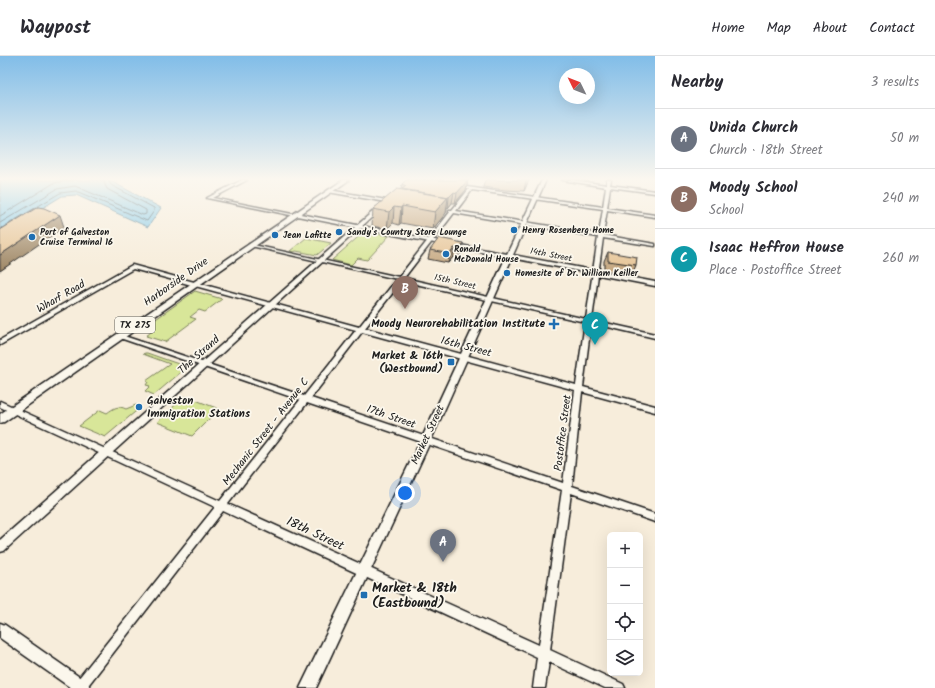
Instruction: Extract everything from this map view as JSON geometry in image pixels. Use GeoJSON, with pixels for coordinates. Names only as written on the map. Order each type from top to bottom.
{"type":"FeatureCollection","features":[{"type":"Feature","properties":{"kind":"main road","name":"Harborside Drive"},"geometry":{"type":"LineString","coordinates":[[0,419],[303,209]]}},
{"type":"Feature","properties":{"kind":"main road","name":"Market Street"},"geometry":{"type":"LineString","coordinates":[[308,688],[426,440],[531,209]]}},
{"type":"Feature","properties":{"kind":"main road","name":"14th Street"},"geometry":{"type":"LineString","coordinates":[[295,215],[655,284]]}},
{"type":"Feature","properties":{"kind":"street","name":"14th Street"},"geometry":{"type":"LineString","coordinates":[[267,209],[295,215]]}},
{"type":"Feature","properties":{"kind":"street","name":"The Strand"},"geometry":{"type":"LineString","coordinates":[[0,547],[381,209]]}},
{"type":"Feature","properties":{"kind":"street","name":"Postoffice Street"},"geometry":{"type":"LineString","coordinates":[[539,688],[604,209]]}},
{"type":"Feature","properties":{"kind":"street"},"geometry":{"type":"LineString","coordinates":[[614,209],[655,216]]}},
{"type":"Feature","properties":{"kind":"street"},"geometry":{"type":"LineString","coordinates":[[449,211],[655,245]]}},
{"type":"Feature","properties":{"kind":"street","name":"Mechanic Street - Avenue C"},"geometry":{"type":"LineString","coordinates":[[80,687],[430,241],[449,211]]}},
{"type":"Feature","properties":{"kind":"street","name":"15th Street"},"geometry":{"type":"LineString","coordinates":[[251,245],[655,336]]}},
{"type":"Feature","properties":{"kind":"street","name":"16th Street"},"geometry":{"type":"LineString","coordinates":[[132,267],[655,409]]}},
{"type":"Feature","properties":{"kind":"street","name":"Wharf Road"},"geometry":{"type":"LineString","coordinates":[[0,343],[132,267]]}},
{"type":"Feature","properties":{"kind":"street","name":"17th Street"},"geometry":{"type":"LineString","coordinates":[[119,336],[655,518]]}},
{"type":"Feature","properties":{"kind":"street","name":"18th Street"},"geometry":{"type":"LineString","coordinates":[[0,404],[362,572],[619,688]]}},
{"type":"Feature","properties":{"kind":"street"},"geometry":{"type":"LineString","coordinates":[[0,630],[80,687]]}},
{"type":"Feature","properties":{"kind":"green space"},"geometry":{"type":"Polygon","coordinates":[[[365,231],[389,236],[367,260],[358,258],[351,265],[332,260],[365,231]]]}},
{"type":"Feature","properties":{"kind":"green space"},"geometry":{"type":"Polygon","coordinates":[[[306,238],[331,243],[317,255],[290,251],[306,238]]]}},
{"type":"Feature","properties":{"kind":"green space"},"geometry":{"type":"Polygon","coordinates":[[[195,291],[222,299],[205,312],[199,310],[190,317],[196,319],[165,342],[146,336],[155,329],[146,326],[195,291]]]}},
{"type":"Feature","properties":{"kind":"green space"},"geometry":{"type":"Polygon","coordinates":[[[145,353],[187,367],[154,395],[145,391],[150,386],[146,385],[148,382],[146,381],[170,364],[143,354],[145,353]]]}},
{"type":"Feature","properties":{"kind":"green space"},"geometry":{"type":"Polygon","coordinates":[[[185,396],[219,409],[192,436],[157,422],[185,396]]]}},
{"type":"Feature","properties":{"kind":"green space"},"geometry":{"type":"Polygon","coordinates":[[[136,405],[141,407],[105,437],[79,426],[100,410],[107,413],[116,408],[121,407],[126,409],[136,405]]]}},
{"type":"Feature","properties":{"kind":"water"},"geometry":{"type":"Polygon","coordinates":[[[0,209],[40,209],[0,234],[0,209]]]}},
{"type":"Feature","properties":{"kind":"water"},"geometry":{"type":"Polygon","coordinates":[[[109,209],[160,209],[148,227],[109,209]]]}},
{"type":"Feature","properties":{"kind":"building"},"geometry":{"type":"Polygon","coordinates":[[[34,209],[47,209],[60,215],[0,255],[0,230],[34,209]]]}},
{"type":"Feature","properties":{"kind":"building"},"geometry":{"type":"Polygon","coordinates":[[[376,209],[392,209],[389,212],[376,209]]]}},
{"type":"Feature","properties":{"kind":"building"},"geometry":{"type":"Polygon","coordinates":[[[421,209],[437,209],[435,212],[421,209]]]}},
{"type":"Feature","properties":{"kind":"building"},"geometry":{"type":"Polygon","coordinates":[[[439,238],[463,243],[460,249],[454,248],[450,254],[430,250],[439,238]]]}},
{"type":"Feature","properties":{"kind":"building"},"geometry":{"type":"Polygon","coordinates":[[[608,252],[637,257],[636,265],[608,261],[608,252]]]}},
{"type":"Feature","properties":{"kind":"place","name":"Henry Rosenberg Home"},"geometry":{"type":"Point","coordinates":[514,230]}},
{"type":"Feature","properties":{"kind":"place","name":"Sandy's Country Store Lounge"},"geometry":{"type":"Point","coordinates":[339,232]}},
{"type":"Feature","properties":{"kind":"place","name":"Jean Lafitte"},"geometry":{"type":"Point","coordinates":[275,235]}},
{"type":"Feature","properties":{"kind":"place","name":"Port of Galveston Cruise Terminal 16"},"geometry":{"type":"Point","coordinates":[32,237]}},
{"type":"Feature","properties":{"kind":"place","name":"Ronald McDonald House"},"geometry":{"type":"Point","coordinates":[446,254]}},
{"type":"Feature","properties":{"kind":"place","name":"Homesite of Dr. William Keiller"},"geometry":{"type":"Point","coordinates":[507,273]}},
{"type":"Feature","properties":{"kind":"place","name":"Moody School"},"geometry":{"type":"Point","coordinates":[405,309]}},
{"type":"Feature","properties":{"kind":"place","name":"Moody Neurorehabilitation Institute"},"geometry":{"type":"Point","coordinates":[554,324]}},
{"type":"Feature","properties":{"kind":"place","name":"Isaac Heffron House"},"geometry":{"type":"Point","coordinates":[595,345]}},
{"type":"Feature","properties":{"kind":"place","name":"Market & 16th (Westbound)"},"geometry":{"type":"Point","coordinates":[451,362]}},
{"type":"Feature","properties":{"kind":"place","name":"Galveston Immigration Stations"},"geometry":{"type":"Point","coordinates":[139,407]}},
{"type":"Feature","properties":{"kind":"place","name":"Unida Church"},"geometry":{"type":"Point","coordinates":[443,562]}},
{"type":"Feature","properties":{"kind":"place","name":"Market & 18th (Eastbound)"},"geometry":{"type":"Point","coordinates":[364,595]}}]}
